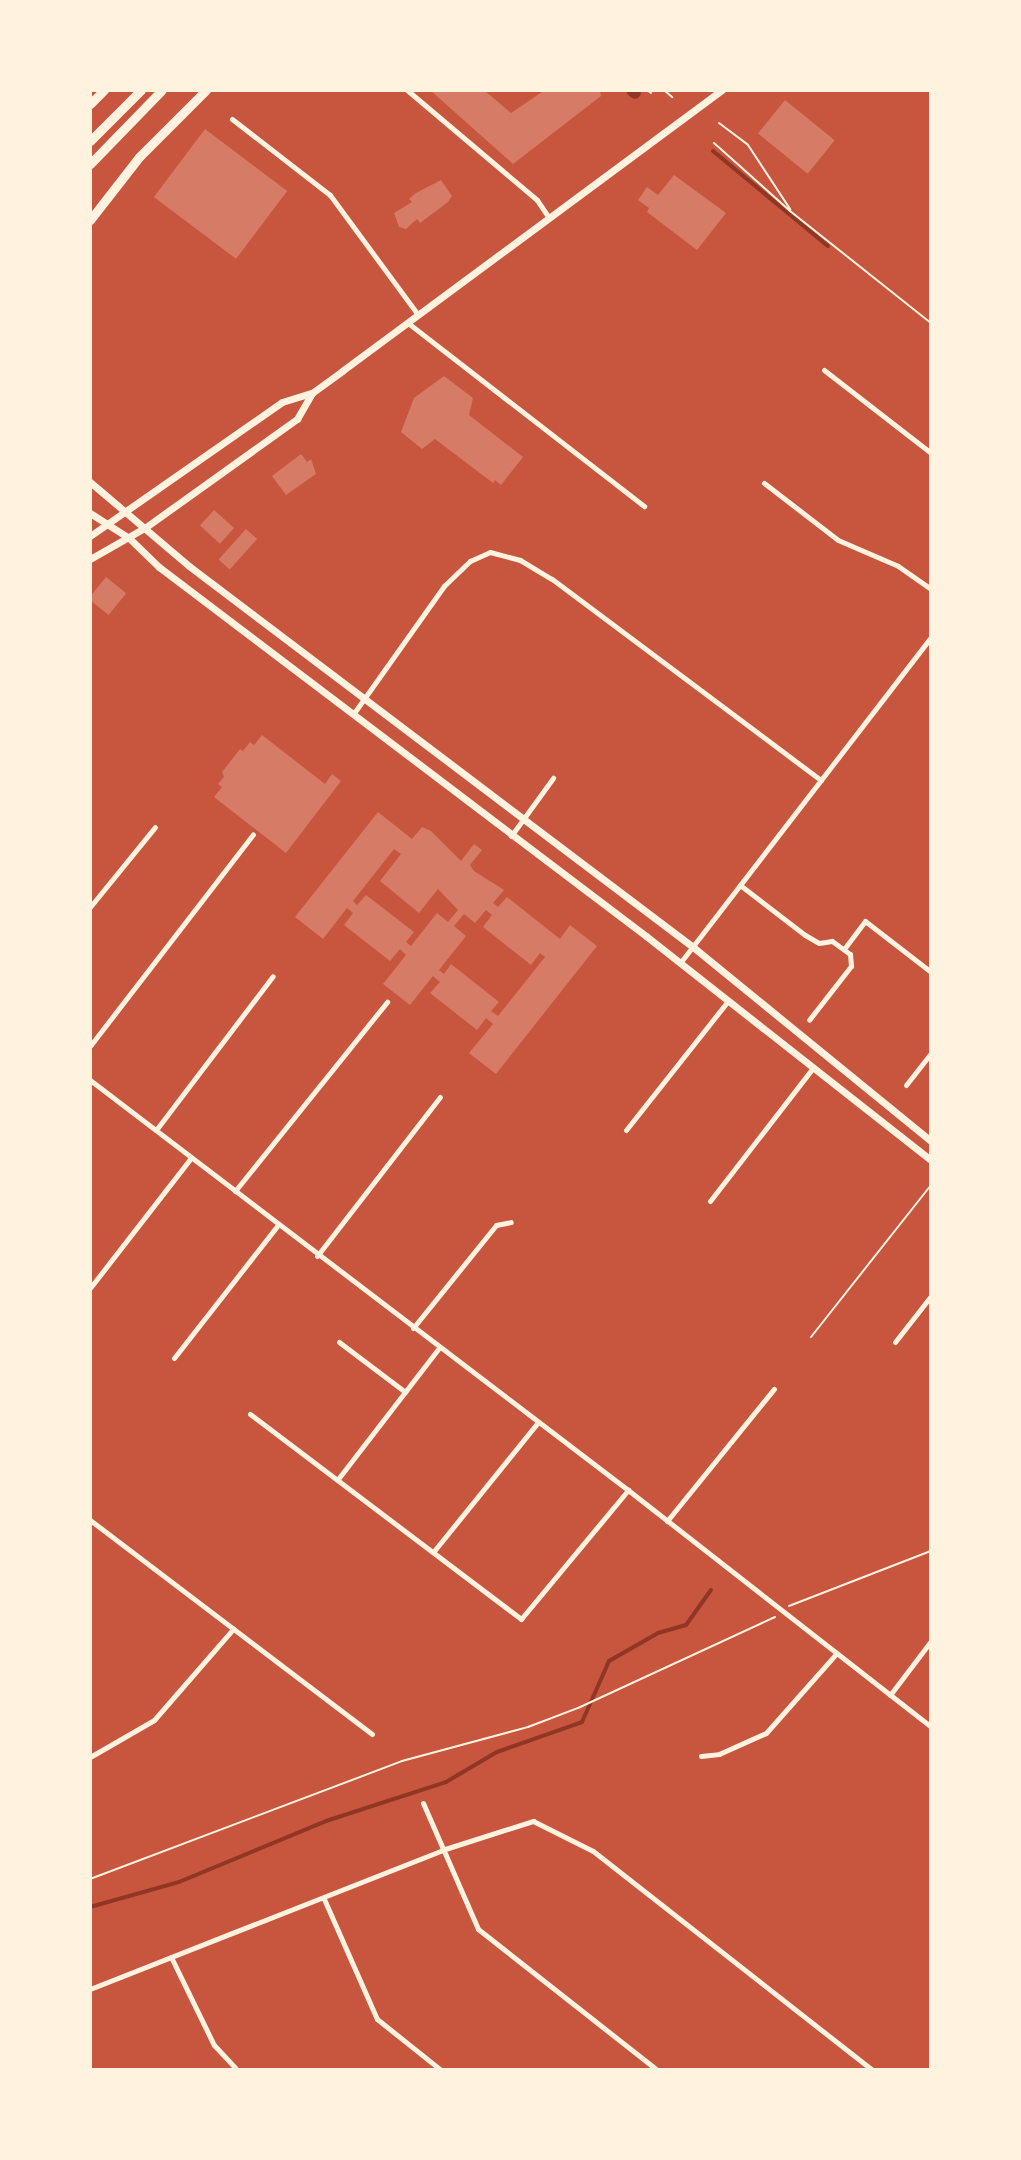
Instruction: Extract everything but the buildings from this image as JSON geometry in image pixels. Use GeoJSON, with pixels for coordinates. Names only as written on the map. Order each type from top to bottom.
{"type":"FeatureCollection","features":[{"type":"Feature","properties":{"kind":"highway"},"geometry":{"type":"LineString","coordinates":[[90,104],[104,90]]}},
{"type":"Feature","properties":{"kind":"highway"},"geometry":{"type":"LineString","coordinates":[[90,141],[141,90]]}},
{"type":"Feature","properties":{"kind":"highway"},"geometry":{"type":"LineString","coordinates":[[90,164],[162,90]]}},
{"type":"Feature","properties":{"kind":"highway"},"geometry":{"type":"LineString","coordinates":[[90,220],[157,137],[206,90]]}},
{"type":"Feature","properties":{"kind":"main road"},"geometry":{"type":"LineString","coordinates":[[90,536],[282,402],[312,393],[722,90]]}},
{"type":"Feature","properties":{"kind":"main road"},"geometry":{"type":"LineString","coordinates":[[90,559],[146,527],[297,419],[312,393]]}},
{"type":"Feature","properties":{"kind":"main road"},"geometry":{"type":"LineString","coordinates":[[90,482],[189,566],[693,947],[931,1141]]}},
{"type":"Feature","properties":{"kind":"main road"},"geometry":{"type":"LineString","coordinates":[[90,513],[129,538],[159,567],[680,963],[931,1160]]}},
{"type":"Feature","properties":{"kind":"main road"},"geometry":{"type":"LineString","coordinates":[[812,1069],[824,1053]]}},
{"type":"Feature","properties":{"kind":"street"},"geometry":{"type":"LineString","coordinates":[[407,90],[537,200],[549,218]]}},
{"type":"Feature","properties":{"kind":"street"},"geometry":{"type":"LineString","coordinates":[[232,119],[330,195],[418,315]]}},
{"type":"Feature","properties":{"kind":"street"},"geometry":{"type":"LineString","coordinates":[[408,323],[644,506]]}},
{"type":"Feature","properties":{"kind":"street"},"geometry":{"type":"LineString","coordinates":[[824,370],[931,453]]}},
{"type":"Feature","properties":{"kind":"street"},"geometry":{"type":"LineString","coordinates":[[764,483],[838,540],[898,566],[931,589]]}},
{"type":"Feature","properties":{"kind":"street"},"geometry":{"type":"LineString","coordinates":[[354,713],[444,586],[470,561],[490,552],[520,560],[552,579],[821,780]]}},
{"type":"Feature","properties":{"kind":"street"},"geometry":{"type":"LineString","coordinates":[[680,963],[931,637]]}},
{"type":"Feature","properties":{"kind":"street"},"geometry":{"type":"LineString","coordinates":[[511,836],[553,778]]}},
{"type":"Feature","properties":{"kind":"street"},"geometry":{"type":"LineString","coordinates":[[90,907],[155,827]]}},
{"type":"Feature","properties":{"kind":"street"},"geometry":{"type":"LineString","coordinates":[[90,1046],[253,834]]}},
{"type":"Feature","properties":{"kind":"street"},"geometry":{"type":"LineString","coordinates":[[740,885],[805,935],[819,943],[832,941],[850,954],[851,966],[809,1020]]}},
{"type":"Feature","properties":{"kind":"street"},"geometry":{"type":"LineString","coordinates":[[844,950],[865,921],[931,972]]}},
{"type":"Feature","properties":{"kind":"street"},"geometry":{"type":"LineString","coordinates":[[156,1130],[273,976]]}},
{"type":"Feature","properties":{"kind":"street"},"geometry":{"type":"LineString","coordinates":[[235,1191],[387,1002]]}},
{"type":"Feature","properties":{"kind":"street"},"geometry":{"type":"LineString","coordinates":[[626,1130],[727,1002]]}},
{"type":"Feature","properties":{"kind":"street"},"geometry":{"type":"LineString","coordinates":[[906,1085],[931,1053]]}},
{"type":"Feature","properties":{"kind":"street"},"geometry":{"type":"LineString","coordinates":[[710,1201],[812,1069]]}},
{"type":"Feature","properties":{"kind":"street"},"geometry":{"type":"LineString","coordinates":[[90,1080],[277,1226],[628,1490],[931,1727]]}},
{"type":"Feature","properties":{"kind":"street"},"geometry":{"type":"LineString","coordinates":[[317,1256],[440,1097]]}},
{"type":"Feature","properties":{"kind":"street"},"geometry":{"type":"LineString","coordinates":[[90,1288],[191,1158]]}},
{"type":"Feature","properties":{"kind":"street"},"geometry":{"type":"LineString","coordinates":[[413,1328],[496,1225],[511,1222]]}},
{"type":"Feature","properties":{"kind":"street"},"geometry":{"type":"LineString","coordinates":[[174,1358],[277,1226]]}},
{"type":"Feature","properties":{"kind":"street"},"geometry":{"type":"LineString","coordinates":[[895,1342],[931,1296]]}},
{"type":"Feature","properties":{"kind":"street"},"geometry":{"type":"LineString","coordinates":[[339,1342],[405,1392]]}},
{"type":"Feature","properties":{"kind":"street"},"geometry":{"type":"LineString","coordinates":[[338,1479],[439,1348]]}},
{"type":"Feature","properties":{"kind":"street"},"geometry":{"type":"LineString","coordinates":[[667,1521],[774,1389]]}},
{"type":"Feature","properties":{"kind":"street"},"geometry":{"type":"LineString","coordinates":[[250,1414],[521,1619],[628,1490]]}},
{"type":"Feature","properties":{"kind":"street"},"geometry":{"type":"LineString","coordinates":[[434,1551],[538,1422]]}},
{"type":"Feature","properties":{"kind":"street"},"geometry":{"type":"LineString","coordinates":[[90,1520],[372,1734]]}},
{"type":"Feature","properties":{"kind":"street"},"geometry":{"type":"LineString","coordinates":[[90,1757],[154,1720],[233,1629]]}},
{"type":"Feature","properties":{"kind":"street"},"geometry":{"type":"LineString","coordinates":[[890,1695],[931,1641]]}},
{"type":"Feature","properties":{"kind":"street"},"geometry":{"type":"LineString","coordinates":[[701,1756],[719,1754],[766,1733],[837,1654]]}},
{"type":"Feature","properties":{"kind":"street"},"geometry":{"type":"LineString","coordinates":[[423,1803],[478,1929],[657,2070]]}},
{"type":"Feature","properties":{"kind":"street"},"geometry":{"type":"LineString","coordinates":[[90,1989],[442,1850],[533,1821],[593,1851],[872,2070]]}},
{"type":"Feature","properties":{"kind":"street"},"geometry":{"type":"LineString","coordinates":[[324,1899],[377,2019],[441,2070]]}},
{"type":"Feature","properties":{"kind":"street"},"geometry":{"type":"LineString","coordinates":[[171,1957],[214,2045],[237,2070]]}},
{"type":"Feature","properties":{"kind":"lane"},"geometry":{"type":"LineString","coordinates":[[811,1337],[931,1185]]}},
{"type":"Feature","properties":{"kind":"path"},"geometry":{"type":"LineString","coordinates":[[647,90],[651,93]]}},
{"type":"Feature","properties":{"kind":"path"},"geometry":{"type":"LineString","coordinates":[[664,90],[672,97]]}},
{"type":"Feature","properties":{"kind":"path"},"geometry":{"type":"LineString","coordinates":[[719,123],[748,145],[790,211]]}},
{"type":"Feature","properties":{"kind":"path"},"geometry":{"type":"LineString","coordinates":[[714,143],[790,211],[931,323]]}},
{"type":"Feature","properties":{"kind":"path"},"geometry":{"type":"LineString","coordinates":[[90,1879],[402,1761],[528,1727],[578,1708],[767,1621],[780,1611],[931,1551]]}},
{"type":"Feature","properties":{"kind":"waterway"},"geometry":{"type":"LineString","coordinates":[[632,90],[635,93]]}},
{"type":"Feature","properties":{"kind":"waterway"},"geometry":{"type":"LineString","coordinates":[[713,151],[828,246]]}},
{"type":"Feature","properties":{"kind":"waterway"},"geometry":{"type":"LineString","coordinates":[[90,1907],[179,1882],[326,1821],[446,1782],[497,1752],[582,1722],[609,1661],[658,1633],[686,1625],[711,1590]]}}]}
